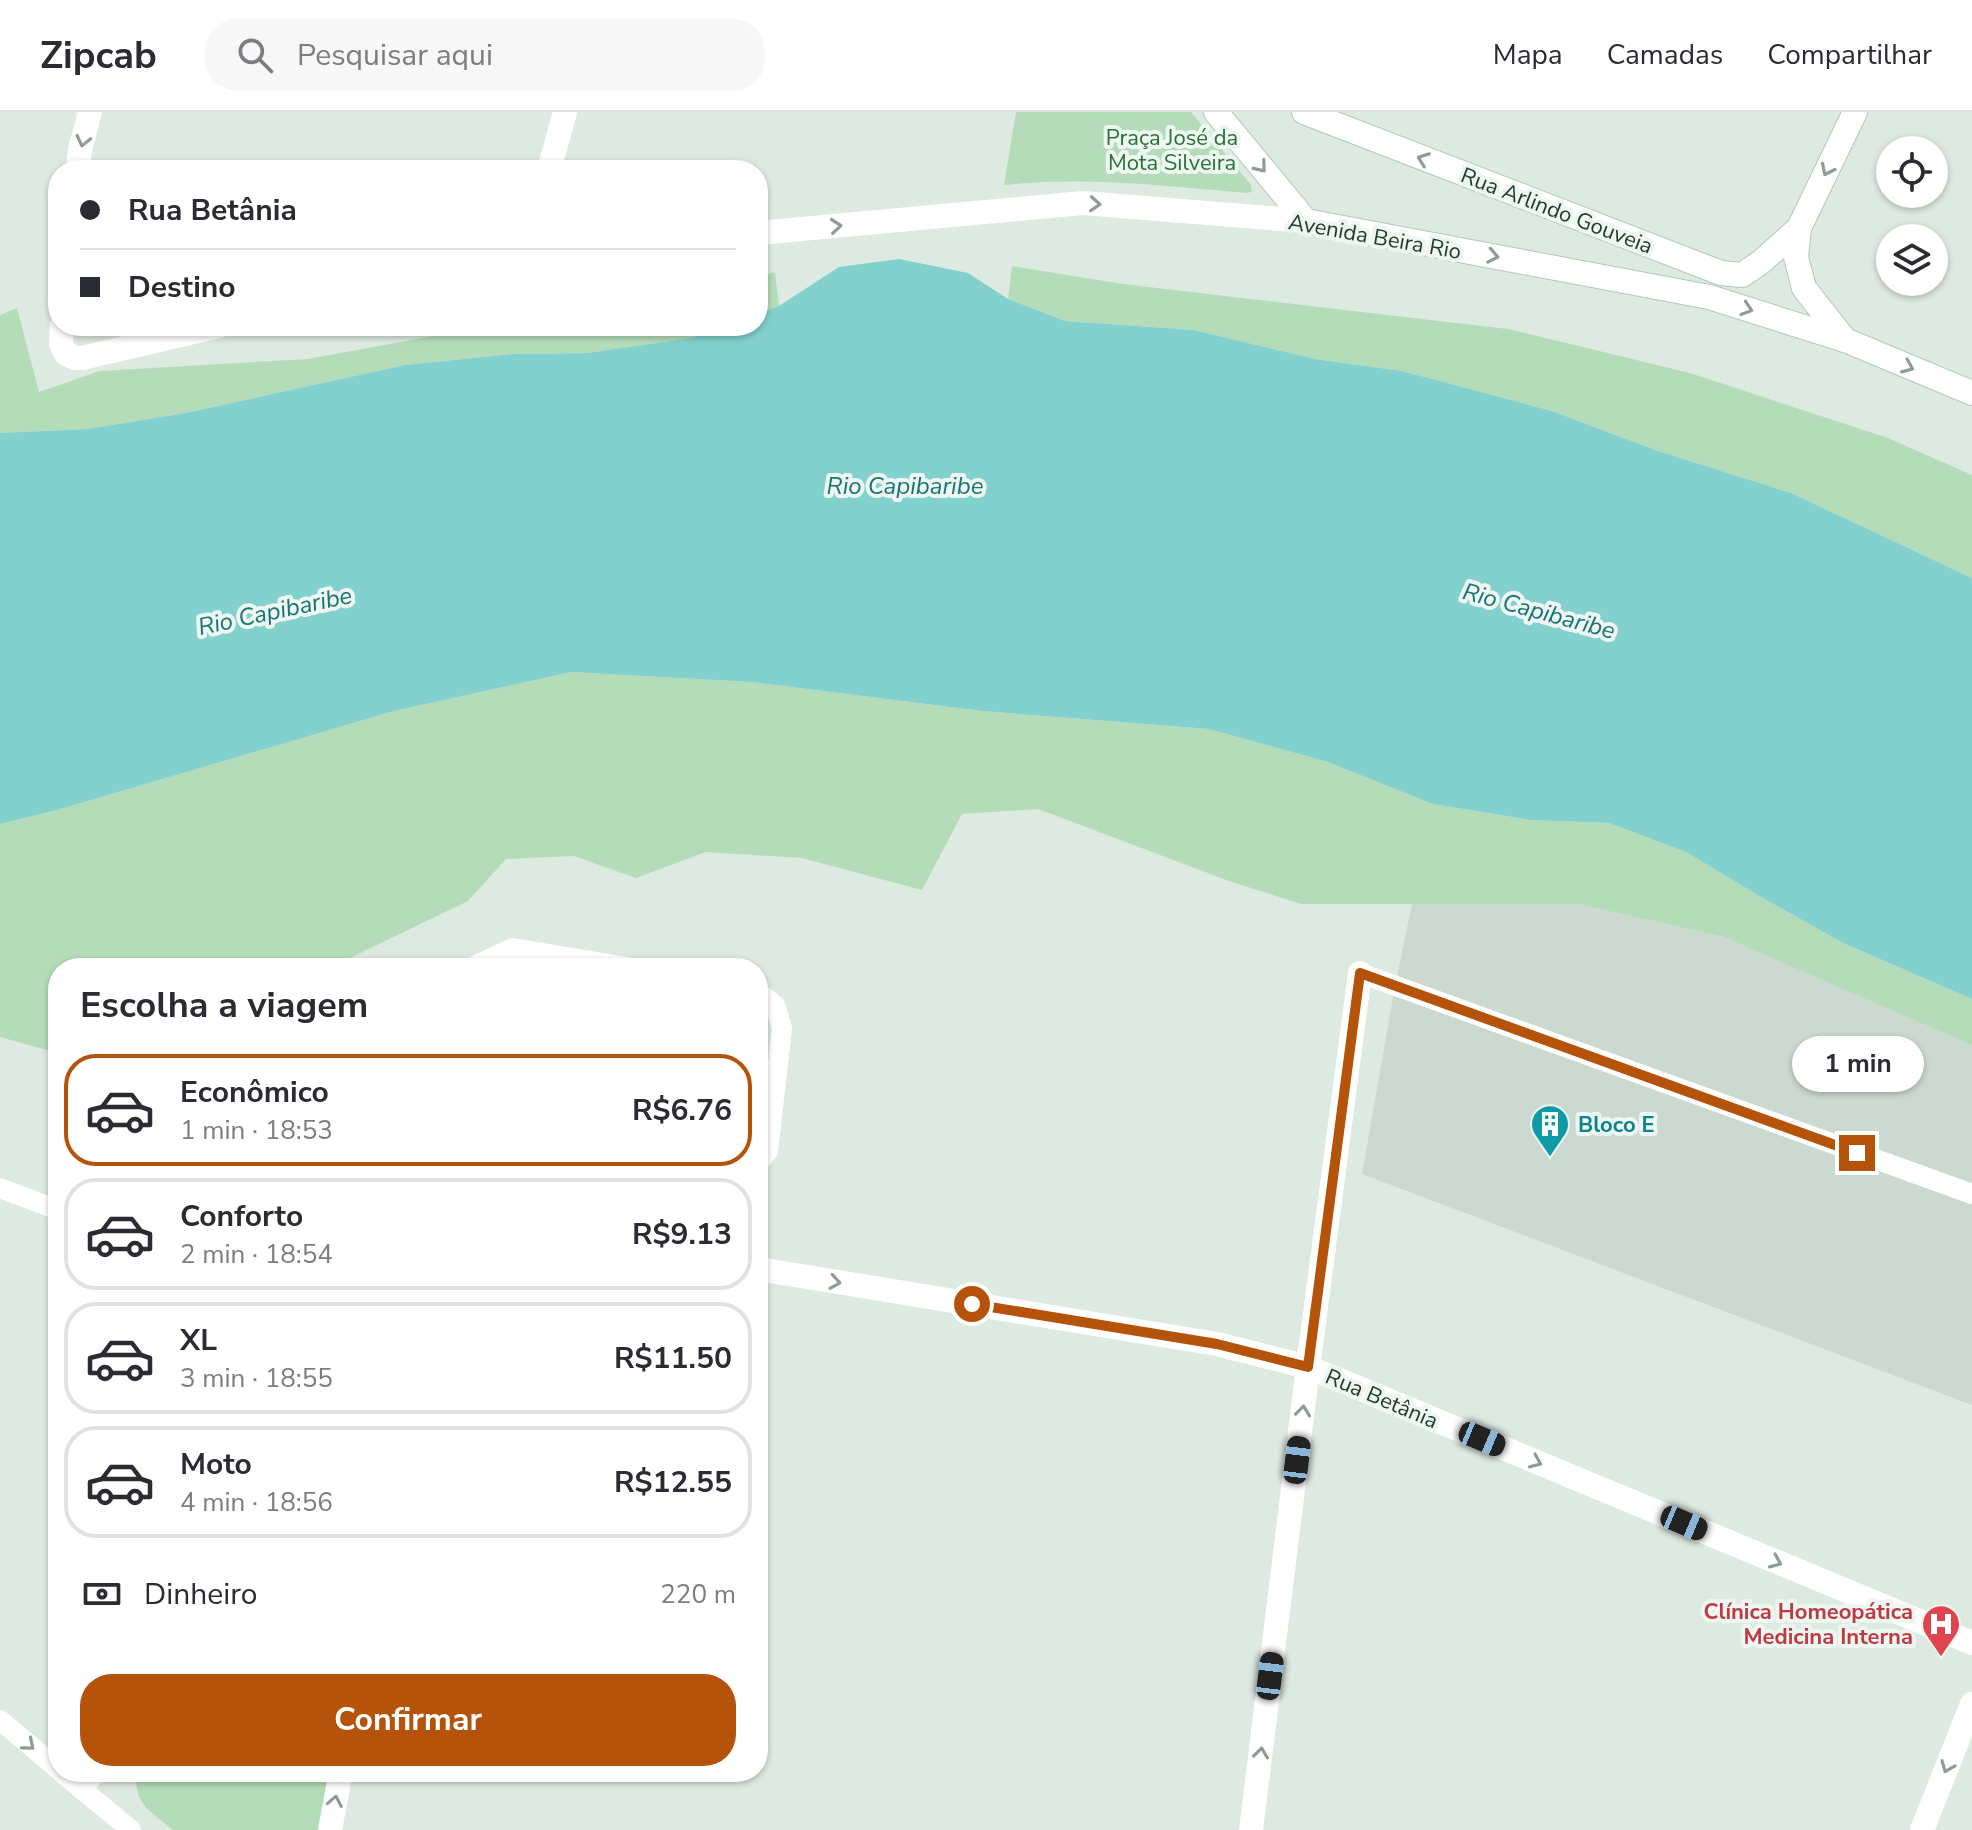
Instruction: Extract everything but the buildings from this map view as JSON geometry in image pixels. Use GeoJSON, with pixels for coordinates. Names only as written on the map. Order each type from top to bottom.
{"type":"FeatureCollection","features":[{"type":"Feature","properties":{"kind":"street"},"geometry":{"type":"LineString","coordinates":[[79,160],[90,112]]}},
{"type":"Feature","properties":{"kind":"street"},"geometry":{"type":"LineString","coordinates":[[552,160],[565,112]]}},
{"type":"Feature","properties":{"kind":"street"},"geometry":{"type":"LineString","coordinates":[[1216,112],[1306,221]]}},
{"type":"Feature","properties":{"kind":"street","name":"Rua Arlindo Gouveia"},"geometry":{"type":"LineString","coordinates":[[1304,112],[1721,273],[1742,275],[1799,228]]}},
{"type":"Feature","properties":{"kind":"street"},"geometry":{"type":"LineString","coordinates":[[1845,340],[1804,288],[1796,257],[1799,228],[1855,112]]}},
{"type":"Feature","properties":{"kind":"street","name":"Avenida Beira Rio"},"geometry":{"type":"LineString","coordinates":[[768,232],[1083,203],[1306,221],[1709,297],[1845,340],[1972,393]]}},
{"type":"Feature","properties":{"kind":"street"},"geometry":{"type":"LineString","coordinates":[[61,336],[66,354],[75,358],[176,336]]}},
{"type":"Feature","properties":{"kind":"street"},"geometry":{"type":"LineString","coordinates":[[1251,1830],[1360,973]]}},
{"type":"Feature","properties":{"kind":"street","name":"Rua Betânia"},"geometry":{"type":"LineString","coordinates":[[768,1271],[1217,1344],[1308,1367],[1972,1643]]}},
{"type":"Feature","properties":{"kind":"street"},"geometry":{"type":"LineString","coordinates":[[1922,1830],[1972,1704]]}},
{"type":"Feature","properties":{"kind":"street"},"geometry":{"type":"LineString","coordinates":[[330,1830],[339,1782]]}},
{"type":"Feature","properties":{"kind":"lane"},"geometry":{"type":"LineString","coordinates":[[491,958],[513,948],[573,958]]}},
{"type":"Feature","properties":{"kind":"lane"},"geometry":{"type":"LineString","coordinates":[[1360,973],[1972,1194]]}},
{"type":"Feature","properties":{"kind":"lane"},"geometry":{"type":"LineString","coordinates":[[768,1000],[775,1005],[782,1028],[768,1078]]}},
{"type":"Feature","properties":{"kind":"lane"},"geometry":{"type":"LineString","coordinates":[[0,1188],[48,1206]]}},
{"type":"Feature","properties":{"kind":"lane"},"geometry":{"type":"LineString","coordinates":[[0,1720],[48,1761]]}},
{"type":"Feature","properties":{"kind":"lane"},"geometry":{"type":"LineString","coordinates":[[73,1782],[131,1830]]}},
{"type":"Feature","properties":{"kind":"lane"},"geometry":{"type":"LineString","coordinates":[[82,1790],[88,1782]]}},
{"type":"Feature","properties":{"kind":"shaded area"},"geometry":{"type":"Polygon","coordinates":[[[1412,904],[1578,904],[1724,937],[1972,1041],[1972,1405],[1362,1174],[1412,904]]]}},
{"type":"Feature","properties":{"kind":"green space","name":"Praça José da Mota Silveira"},"geometry":{"type":"Polygon","coordinates":[[[1016,112],[1191,112],[1251,185],[1252,191],[1065,181],[1004,185],[1016,112]]]}},
{"type":"Feature","properties":{"kind":"green space"},"geometry":{"type":"Polygon","coordinates":[[[1012,266],[1123,284],[1508,329],[1690,373],[1888,438],[1972,475],[1972,578],[1791,493],[1658,451],[1552,411],[1402,371],[1315,359],[1194,330],[1065,321],[1008,299],[1012,266]]]}},
{"type":"Feature","properties":{"kind":"green space"},"geometry":{"type":"Polygon","coordinates":[[[775,272],[779,306],[768,310],[768,274],[775,272]]]}},
{"type":"Feature","properties":{"kind":"green space"},"geometry":{"type":"Polygon","coordinates":[[[17,308],[39,392],[100,371],[308,359],[433,336],[696,336],[587,353],[512,354],[405,365],[186,413],[87,429],[0,433],[0,315],[17,308]]]}},
{"type":"Feature","properties":{"kind":"green space"},"geometry":{"type":"Polygon","coordinates":[[[571,672],[752,682],[982,711],[1209,729],[1328,762],[1433,804],[1531,820],[1609,823],[1686,852],[1843,943],[1972,999],[1972,1045],[1724,937],[1578,904],[1301,904],[1229,881],[1038,809],[962,814],[922,890],[802,858],[706,852],[636,878],[574,856],[506,859],[468,901],[350,958],[48,958],[48,1050],[0,1037],[0,824],[394,711],[571,672]]]}},
{"type":"Feature","properties":{"kind":"green space"},"geometry":{"type":"Polygon","coordinates":[[[135,1782],[327,1782],[318,1830],[173,1830],[147,1809],[139,1797],[135,1782]]]}},
{"type":"Feature","properties":{"kind":"water","name":"Rio Capibaribe"},"geometry":{"type":"Polygon","coordinates":[[[899,259],[968,273],[1008,299],[1065,321],[1194,330],[1315,359],[1402,371],[1552,411],[1658,451],[1791,493],[1972,578],[1972,999],[1843,943],[1686,852],[1609,823],[1531,820],[1433,804],[1328,762],[1209,729],[982,711],[752,682],[571,672],[394,711],[0,824],[0,433],[87,429],[186,413],[405,365],[512,354],[587,353],[696,336],[768,336],[768,310],[839,267],[899,259]]]}},
{"type":"Feature","properties":{"kind":"place","name":"Bloco E"},"geometry":{"type":"Point","coordinates":[1550,1158]}},
{"type":"Feature","properties":{"kind":"place","name":"Clínica Homeopática Medicina Interna"},"geometry":{"type":"Point","coordinates":[1941,1658]}},
{"type":"Feature","properties":{"kind":"route"},"geometry":{"type":"LineString","coordinates":[[972,1304],[1217,1344],[1308,1367],[1360,973],[1857,1153]]}}]}
